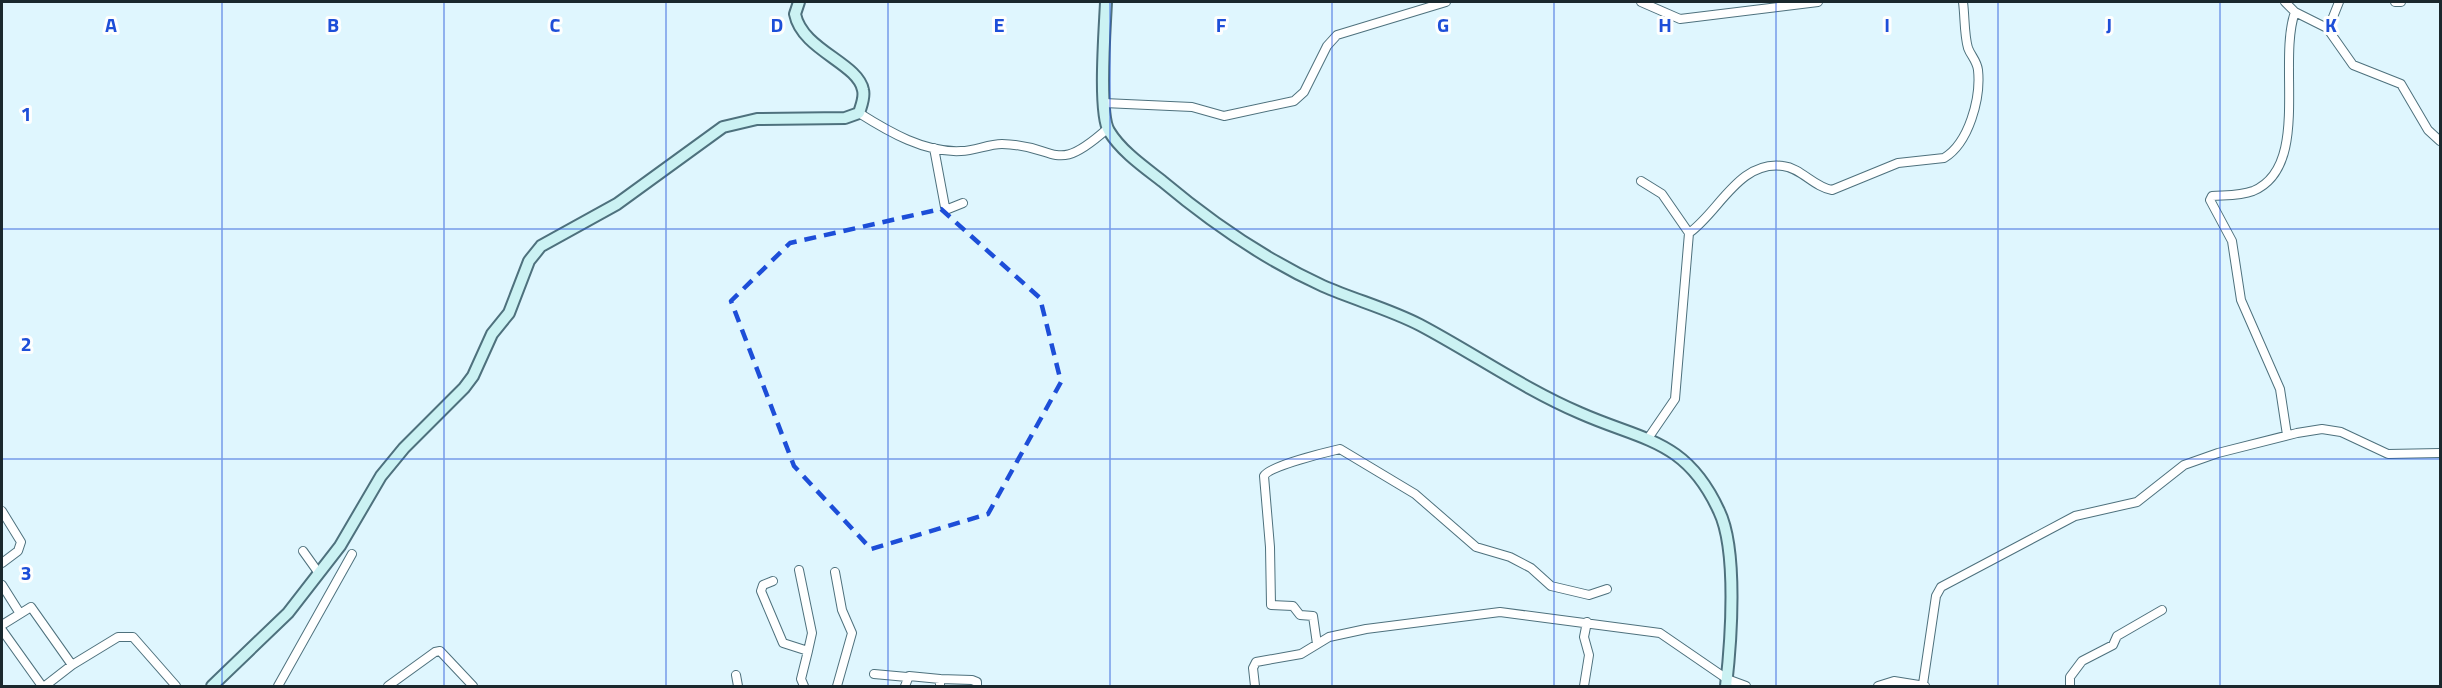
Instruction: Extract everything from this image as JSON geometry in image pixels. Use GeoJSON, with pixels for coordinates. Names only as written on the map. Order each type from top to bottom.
{"type":"FeatureCollection","features":[{"type":"Feature","properties":{"kind":"street"},"geometry":{"type":"LineString","coordinates":[[799,2],[795,14],[802,30],[812,43],[854,75],[862,85],[864,92],[859,113]]}},
{"type":"Feature","properties":{"kind":"street"},"geometry":{"type":"LineString","coordinates":[[1106,2],[1104,103],[1107,129],[1138,162],[1198,211],[1264,255],[1324,286],[1417,324],[1580,413],[1649,437],[1675,453],[1689,467],[1716,505],[1725,524],[1728,538],[1730,616],[1727,683]]}},
{"type":"Feature","properties":{"kind":"street"},"geometry":{"type":"LineString","coordinates":[[1104,103],[1192,106],[1224,116],[1294,100],[1302,96],[1328,46],[1338,35],[1446,2]]}},
{"type":"Feature","properties":{"kind":"street"},"geometry":{"type":"LineString","coordinates":[[1641,2],[1680,19],[1818,2]]}},
{"type":"Feature","properties":{"kind":"street"},"geometry":{"type":"LineString","coordinates":[[1689,233],[1705,222],[1735,184],[1770,166],[1790,168],[1833,190],[1898,164],[1944,158],[1950,155],[1961,142],[1976,104],[1978,71],[1967,44],[1963,2]]}},
{"type":"Feature","properties":{"kind":"street"},"geometry":{"type":"LineString","coordinates":[[2285,2],[2295,12],[2327,28],[2353,65],[2401,84],[2428,130],[2440,141]]}},
{"type":"Feature","properties":{"kind":"street"},"geometry":{"type":"LineString","coordinates":[[2333,17],[2339,2]]}},
{"type":"Feature","properties":{"kind":"street"},"geometry":{"type":"LineString","coordinates":[[2395,2],[2401,2]]}},
{"type":"Feature","properties":{"kind":"street"},"geometry":{"type":"LineString","coordinates":[[2287,435],[2280,389],[2241,300],[2232,241],[2210,200],[2212,196],[2247,193],[2260,188],[2283,161],[2289,136],[2288,43],[2295,12]]}},
{"type":"Feature","properties":{"kind":"street"},"geometry":{"type":"LineString","coordinates":[[859,113],[892,134],[934,148],[959,152],[1004,144],[1066,156],[1078,153],[1107,129]]}},
{"type":"Feature","properties":{"kind":"street"},"geometry":{"type":"LineString","coordinates":[[212,687],[288,613],[340,546],[381,476],[404,448],[473,376],[492,334],[509,312],[529,261],[541,246],[617,204],[723,127],[758,120],[845,118],[859,113]]}},
{"type":"Feature","properties":{"kind":"street"},"geometry":{"type":"LineString","coordinates":[[934,148],[945,207],[963,203]]}},
{"type":"Feature","properties":{"kind":"street"},"geometry":{"type":"LineString","coordinates":[[1641,181],[1662,194],[1689,233],[1675,399],[1649,437]]}},
{"type":"Feature","properties":{"kind":"street"},"geometry":{"type":"LineString","coordinates":[[1878,687],[1894,681],[1924,685],[1936,596],[1946,583],[2075,516],[2137,502],[2174,472],[2196,460],[2287,435],[2329,429],[2388,454],[2440,453]]}},
{"type":"Feature","properties":{"kind":"street"},"geometry":{"type":"LineString","coordinates":[[1317,644],[1313,616],[1300,615],[1293,606],[1271,605],[1270,547],[1264,476],[1267,471],[1286,464],[1340,449],[1415,494],[1476,547],[1510,557],[1531,568],[1551,586],[1589,595],[1607,589]]}},
{"type":"Feature","properties":{"kind":"street"},"geometry":{"type":"LineString","coordinates":[[2,563],[21,548],[20,538],[3,516]]}},
{"type":"Feature","properties":{"kind":"street"},"geometry":{"type":"LineString","coordinates":[[303,551],[318,572]]}},
{"type":"Feature","properties":{"kind":"street"},"geometry":{"type":"LineString","coordinates":[[278,687],[352,554]]}},
{"type":"Feature","properties":{"kind":"street"},"geometry":{"type":"LineString","coordinates":[[799,570],[812,633],[801,679],[804,687]]}},
{"type":"Feature","properties":{"kind":"street"},"geometry":{"type":"LineString","coordinates":[[835,572],[842,610],[852,633],[837,687]]}},
{"type":"Feature","properties":{"kind":"street"},"geometry":{"type":"LineString","coordinates":[[773,581],[760,588],[783,643],[808,651]]}},
{"type":"Feature","properties":{"kind":"street"},"geometry":{"type":"LineString","coordinates":[[2,586],[20,612]]}},
{"type":"Feature","properties":{"kind":"street"},"geometry":{"type":"LineString","coordinates":[[2,625],[31,607],[72,665]]}},
{"type":"Feature","properties":{"kind":"street"},"geometry":{"type":"LineString","coordinates":[[2070,687],[2069,679],[2082,661],[2113,645],[2117,636],[2162,610]]}},
{"type":"Feature","properties":{"kind":"street"},"geometry":{"type":"LineString","coordinates":[[1255,687],[1253,668],[1256,662],[1300,654],[1329,638],[1366,629],[1491,612],[1545,616],[1636,628],[1665,635],[1727,683],[1746,687]]}},
{"type":"Feature","properties":{"kind":"street"},"geometry":{"type":"LineString","coordinates":[[1584,687],[1589,655],[1584,637],[1587,622]]}},
{"type":"Feature","properties":{"kind":"street"},"geometry":{"type":"LineString","coordinates":[[2,630],[43,687],[72,665],[118,637],[133,637],[177,687]]}},
{"type":"Feature","properties":{"kind":"street"},"geometry":{"type":"LineString","coordinates":[[388,687],[435,652],[440,651],[472,687]]}},
{"type":"Feature","properties":{"kind":"street"},"geometry":{"type":"LineString","coordinates":[[736,675],[738,687]]}},
{"type":"Feature","properties":{"kind":"street"},"geometry":{"type":"LineString","coordinates":[[874,675],[907,677],[940,683],[972,680],[977,682],[977,687]]}},
{"type":"Feature","properties":{"kind":"street"},"geometry":{"type":"LineString","coordinates":[[905,687],[907,677]]}},
{"type":"Feature","properties":{"kind":"highlighted area"},"geometry":{"type":"Polygon","coordinates":[[[941,209],[1040,298],[1061,382],[988,514],[871,549],[794,466],[731,301],[790,243],[941,209]]]}}]}
